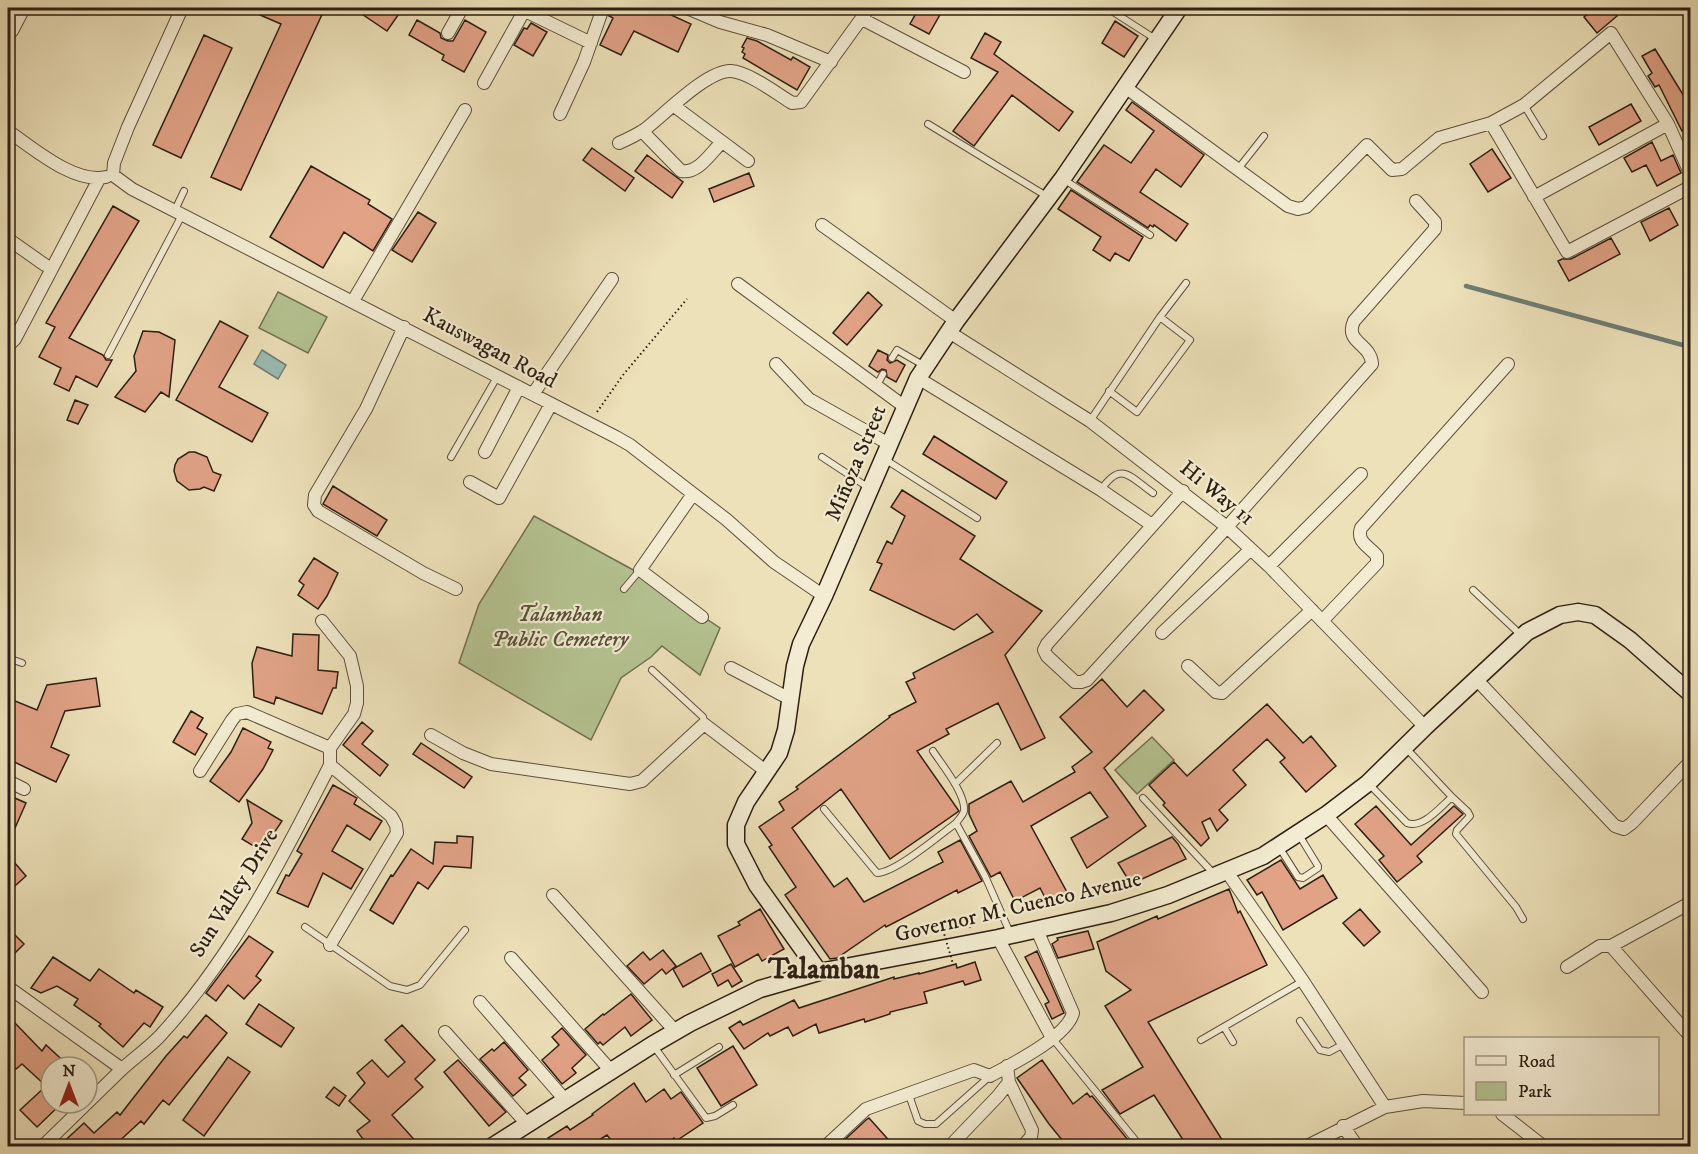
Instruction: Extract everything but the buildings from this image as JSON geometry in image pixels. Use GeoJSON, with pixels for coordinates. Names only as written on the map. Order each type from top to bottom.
{"type":"FeatureCollection","features":[{"type":"Feature","properties":{"kind":"main road","name":"Miñoza Street"},"geometry":{"type":"LineString","coordinates":[[819,972],[757,885],[736,844],[736,825],[746,802],[779,753],[786,730],[795,666],[801,644],[824,596],[904,407],[922,373],[952,327],[1063,178],[1179,8]]}},
{"type":"Feature","properties":{"kind":"main road","name":"Governor M. Cuenco Avenue"},"geometry":{"type":"LineString","coordinates":[[503,1144],[527,1124],[652,1045],[760,988],[819,972],[1005,937],[1120,910],[1168,895],[1263,856],[1326,815],[1368,783],[1523,637],[1560,615],[1578,612],[1595,615],[1630,640],[1690,693]]}},
{"type":"Feature","properties":{"kind":"street"},"geometry":{"type":"LineString","coordinates":[[8,32],[12,31],[24,8]]}},
{"type":"Feature","properties":{"kind":"street"},"geometry":{"type":"LineString","coordinates":[[8,131],[61,167],[86,178],[99,179],[112,175],[114,163],[128,127],[182,8]]}},
{"type":"Feature","properties":{"kind":"street"},"geometry":{"type":"LineString","coordinates":[[448,33],[462,8]]}},
{"type":"Feature","properties":{"kind":"street"},"geometry":{"type":"LineString","coordinates":[[560,114],[584,62],[603,8]]}},
{"type":"Feature","properties":{"kind":"street"},"geometry":{"type":"LineString","coordinates":[[687,8],[720,22],[766,35],[831,62]]}},
{"type":"Feature","properties":{"kind":"street"},"geometry":{"type":"LineString","coordinates":[[620,143],[642,131],[706,80],[723,72],[730,71],[744,75],[792,103],[798,104],[804,100],[869,8]]}},
{"type":"Feature","properties":{"kind":"street"},"geometry":{"type":"LineString","coordinates":[[484,83],[521,9],[591,43]]}},
{"type":"Feature","properties":{"kind":"street"},"geometry":{"type":"LineString","coordinates":[[861,19],[964,72]]}},
{"type":"Feature","properties":{"kind":"street"},"geometry":{"type":"LineString","coordinates":[[1125,87],[1288,206],[1298,208],[1306,207],[1367,145],[1395,171],[1402,169],[1439,138],[1491,123],[1524,105],[1611,33],[1668,124],[1690,173]]}},
{"type":"Feature","properties":{"kind":"street"},"geometry":{"type":"LineString","coordinates":[[674,106],[748,161]]}},
{"type":"Feature","properties":{"kind":"street"},"geometry":{"type":"LineString","coordinates":[[353,301],[465,110]]}},
{"type":"Feature","properties":{"kind":"street"},"geometry":{"type":"LineString","coordinates":[[1491,123],[1566,252],[1690,186]]}},
{"type":"Feature","properties":{"kind":"street"},"geometry":{"type":"LineString","coordinates":[[1534,197],[1668,124]]}},
{"type":"Feature","properties":{"kind":"street"},"geometry":{"type":"LineString","coordinates":[[642,131],[681,171],[687,172],[698,167],[721,142]]}},
{"type":"Feature","properties":{"kind":"street","name":"Kauswagan Road"},"geometry":{"type":"LineString","coordinates":[[112,175],[132,189],[630,445],[727,520],[774,562],[824,596]]}},
{"type":"Feature","properties":{"kind":"street"},"geometry":{"type":"LineString","coordinates":[[8,346],[15,339],[99,179]]}},
{"type":"Feature","properties":{"kind":"street"},"geometry":{"type":"LineString","coordinates":[[1183,491],[1047,644],[1044,650],[1047,656],[1075,682],[1087,680],[1372,364],[1369,352],[1352,336],[1350,328],[1434,231],[1435,222],[1416,201]]}},
{"type":"Feature","properties":{"kind":"street","name":"Hi Way 11"},"geometry":{"type":"LineString","coordinates":[[822,225],[952,327],[1090,421],[1227,527],[1269,566],[1425,727]]}},
{"type":"Feature","properties":{"kind":"street"},"geometry":{"type":"LineString","coordinates":[[8,239],[45,264]]}},
{"type":"Feature","properties":{"kind":"street"},"geometry":{"type":"LineString","coordinates":[[533,394],[612,279]]}},
{"type":"Feature","properties":{"kind":"street"},"geometry":{"type":"LineString","coordinates":[[738,284],[904,407]]}},
{"type":"Feature","properties":{"kind":"street"},"geometry":{"type":"LineString","coordinates":[[404,327],[366,409],[315,495],[314,505],[318,511],[423,573],[456,589]]}},
{"type":"Feature","properties":{"kind":"street"},"geometry":{"type":"LineString","coordinates":[[776,364],[809,399],[886,451]]}},
{"type":"Feature","properties":{"kind":"street"},"geometry":{"type":"LineString","coordinates":[[1322,621],[1377,563],[1377,556],[1360,540],[1361,528],[1508,364]]}},
{"type":"Feature","properties":{"kind":"street"},"geometry":{"type":"LineString","coordinates":[[922,373],[1152,525]]}},
{"type":"Feature","properties":{"kind":"street"},"geometry":{"type":"LineString","coordinates":[[485,452],[519,387]]}},
{"type":"Feature","properties":{"kind":"street"},"geometry":{"type":"LineString","coordinates":[[470,482],[499,498],[551,404]]}},
{"type":"Feature","properties":{"kind":"street"},"geometry":{"type":"LineString","coordinates":[[1269,566],[1361,474]]}},
{"type":"Feature","properties":{"kind":"street"},"geometry":{"type":"LineString","coordinates":[[693,494],[640,570],[702,617]]}},
{"type":"Feature","properties":{"kind":"street"},"geometry":{"type":"LineString","coordinates":[[1162,633],[1251,549]]}},
{"type":"Feature","properties":{"kind":"street"},"geometry":{"type":"LineString","coordinates":[[1188,666],[1216,692],[1222,693],[1312,610]]}},
{"type":"Feature","properties":{"kind":"street"},"geometry":{"type":"LineString","coordinates":[[200,771],[232,720],[237,714],[247,712],[330,748],[354,714],[357,703],[357,686],[350,656],[322,621]]}},
{"type":"Feature","properties":{"kind":"street"},"geometry":{"type":"LineString","coordinates":[[731,668],[790,699]]}},
{"type":"Feature","properties":{"kind":"street"},"geometry":{"type":"LineString","coordinates":[[1477,680],[1615,826],[1624,829],[1632,823],[1690,762]]}},
{"type":"Feature","properties":{"kind":"street"},"geometry":{"type":"LineString","coordinates":[[431,735],[463,753],[490,764],[630,784],[642,780],[704,724],[766,772]]}},
{"type":"Feature","properties":{"kind":"street","name":"Sun Valley Drive"},"geometry":{"type":"LineString","coordinates":[[43,1146],[157,1039],[183,1010],[229,947],[273,878],[330,765],[330,748]]}},
{"type":"Feature","properties":{"kind":"street"},"geometry":{"type":"LineString","coordinates":[[330,765],[391,816],[397,833],[330,945]]}},
{"type":"Feature","properties":{"kind":"street"},"geometry":{"type":"LineString","coordinates":[[8,781],[24,789]]}},
{"type":"Feature","properties":{"kind":"street"},"geometry":{"type":"LineString","coordinates":[[1326,815],[1482,992]]}},
{"type":"Feature","properties":{"kind":"street"},"geometry":{"type":"LineString","coordinates":[[1222,874],[1303,981],[1384,1107]]}},
{"type":"Feature","properties":{"kind":"street"},"geometry":{"type":"LineString","coordinates":[[553,895],[676,1032]]}},
{"type":"Feature","properties":{"kind":"street"},"geometry":{"type":"LineString","coordinates":[[1566,967],[1600,946],[1611,946],[1690,903]]}},
{"type":"Feature","properties":{"kind":"street"},"geometry":{"type":"LineString","coordinates":[[826,1146],[861,1112],[974,1070],[990,1077],[1052,1038],[1071,1020],[1073,1013],[1037,930]]}},
{"type":"Feature","properties":{"kind":"street"},"geometry":{"type":"LineString","coordinates":[[1005,937],[1052,1038]]}},
{"type":"Feature","properties":{"kind":"street"},"geometry":{"type":"LineString","coordinates":[[1611,946],[1690,1036]]}},
{"type":"Feature","properties":{"kind":"street"},"geometry":{"type":"LineString","coordinates":[[512,958],[612,1072]]}},
{"type":"Feature","properties":{"kind":"street"},"geometry":{"type":"LineString","coordinates":[[8,987],[122,1070]]}},
{"type":"Feature","properties":{"kind":"street"},"geometry":{"type":"LineString","coordinates":[[480,1002],[566,1101]]}},
{"type":"Feature","properties":{"kind":"street"},"geometry":{"type":"LineString","coordinates":[[445,1032],[527,1124]]}},
{"type":"Feature","properties":{"kind":"street"},"geometry":{"type":"LineString","coordinates":[[1007,1066],[1009,1082],[1032,1130],[1031,1137],[1023,1146]]}},
{"type":"Feature","properties":{"kind":"street"},"geometry":{"type":"LineString","coordinates":[[950,1146],[1009,1082]]}},
{"type":"Feature","properties":{"kind":"street"},"geometry":{"type":"LineString","coordinates":[[1307,1146],[1384,1107],[1423,1101],[1464,1103]]}},
{"type":"Feature","properties":{"kind":"street"},"geometry":{"type":"LineString","coordinates":[[1504,1115],[1543,1146]]}},
{"type":"Feature","properties":{"kind":"street"},"geometry":{"type":"LineString","coordinates":[[1343,1126],[1357,1146]]}},
{"type":"Feature","properties":{"kind":"lane"},"geometry":{"type":"LineString","coordinates":[[1107,8],[1157,40]]}},
{"type":"Feature","properties":{"kind":"lane"},"geometry":{"type":"LineString","coordinates":[[1524,105],[1544,136]]}},
{"type":"Feature","properties":{"kind":"lane"},"geometry":{"type":"LineString","coordinates":[[928,124],[1049,197]]}},
{"type":"Feature","properties":{"kind":"lane"},"geometry":{"type":"LineString","coordinates":[[1237,169],[1264,136]]}},
{"type":"Feature","properties":{"kind":"lane"},"geometry":{"type":"LineString","coordinates":[[1063,178],[1150,235]]}},
{"type":"Feature","properties":{"kind":"lane"},"geometry":{"type":"LineString","coordinates":[[108,355],[179,212],[184,191]]}},
{"type":"Feature","properties":{"kind":"lane"},"geometry":{"type":"LineString","coordinates":[[1090,421],[1160,317],[1186,283]]}},
{"type":"Feature","properties":{"kind":"lane"},"geometry":{"type":"LineString","coordinates":[[1109,392],[1137,412],[1190,340],[1160,317]]}},
{"type":"Feature","properties":{"kind":"lane"},"geometry":{"type":"LineString","coordinates":[[892,358],[897,350],[922,373]]}},
{"type":"Feature","properties":{"kind":"lane"},"geometry":{"type":"LineString","coordinates":[[876,387],[883,374]]}},
{"type":"Feature","properties":{"kind":"lane"},"geometry":{"type":"LineString","coordinates":[[451,457],[497,377]]}},
{"type":"Feature","properties":{"kind":"lane"},"geometry":{"type":"LineString","coordinates":[[886,451],[977,518]]}},
{"type":"Feature","properties":{"kind":"lane"},"geometry":{"type":"LineString","coordinates":[[822,457],[869,489]]}},
{"type":"Feature","properties":{"kind":"lane"},"geometry":{"type":"LineString","coordinates":[[1101,490],[1111,477],[1123,472],[1153,493]]}},
{"type":"Feature","properties":{"kind":"lane"},"geometry":{"type":"LineString","coordinates":[[624,589],[640,570]]}},
{"type":"Feature","properties":{"kind":"lane"},"geometry":{"type":"LineString","coordinates":[[1473,590],[1523,637]]}},
{"type":"Feature","properties":{"kind":"lane"},"geometry":{"type":"LineString","coordinates":[[8,658],[21,663]]}},
{"type":"Feature","properties":{"kind":"lane"},"geometry":{"type":"LineString","coordinates":[[652,670],[703,717],[704,724]]}},
{"type":"Feature","properties":{"kind":"lane"},"geometry":{"type":"LineString","coordinates":[[955,784],[997,743]]}},
{"type":"Feature","properties":{"kind":"lane"},"geometry":{"type":"LineString","coordinates":[[1405,746],[1468,812],[1470,816],[1457,830],[1458,839],[1511,900],[1523,920]]}},
{"type":"Feature","properties":{"kind":"lane"},"geometry":{"type":"LineString","coordinates":[[824,809],[877,873],[888,871],[956,823],[964,809],[955,784],[933,751]]}},
{"type":"Feature","properties":{"kind":"lane"},"geometry":{"type":"LineString","coordinates":[[1368,783],[1407,823],[1413,825],[1420,824],[1452,797]]}},
{"type":"Feature","properties":{"kind":"lane"},"geometry":{"type":"LineString","coordinates":[[1143,798],[1222,874]]}},
{"type":"Feature","properties":{"kind":"lane"},"geometry":{"type":"LineString","coordinates":[[956,823],[985,876],[1005,937]]}},
{"type":"Feature","properties":{"kind":"lane"},"geometry":{"type":"LineString","coordinates":[[1279,847],[1300,879],[1318,868],[1298,834]]}},
{"type":"Feature","properties":{"kind":"lane"},"geometry":{"type":"LineString","coordinates":[[305,927],[390,986],[407,990],[420,985],[465,930]]}},
{"type":"Feature","properties":{"kind":"lane"},"geometry":{"type":"LineString","coordinates":[[1201,1040],[1303,981]]}},
{"type":"Feature","properties":{"kind":"lane"},"geometry":{"type":"LineString","coordinates":[[1300,1021],[1320,1050],[1329,1052],[1344,1044]]}},
{"type":"Feature","properties":{"kind":"lane"},"geometry":{"type":"LineString","coordinates":[[1224,1027],[1233,1042]]}},
{"type":"Feature","properties":{"kind":"lane"},"geometry":{"type":"LineString","coordinates":[[1052,1038],[1140,1146]]}},
{"type":"Feature","properties":{"kind":"lane"},"geometry":{"type":"LineString","coordinates":[[652,1045],[706,1118],[715,1116],[733,1105]]}},
{"type":"Feature","properties":{"kind":"lane"},"geometry":{"type":"LineString","coordinates":[[674,1075],[719,1047]]}},
{"type":"Feature","properties":{"kind":"lane"},"geometry":{"type":"LineString","coordinates":[[909,1095],[918,1121],[925,1124],[936,1124],[990,1077]]}},
{"type":"Feature","properties":{"kind":"path"},"geometry":{"type":"LineString","coordinates":[[598,412],[623,375],[687,299]]}},
{"type":"Feature","properties":{"kind":"path"},"geometry":{"type":"LineString","coordinates":[[943,930],[953,964]]}},
{"type":"Feature","properties":{"kind":"green space"},"geometry":{"type":"Polygon","coordinates":[[[278,292],[327,317],[308,353],[259,328],[278,292]]]}},
{"type":"Feature","properties":{"kind":"green space","name":"Talamban Public Cemetery"},"geometry":{"type":"Polygon","coordinates":[[[534,516],[637,572],[720,628],[700,675],[662,646],[651,657],[621,678],[591,740],[459,663],[479,604],[534,516]]]}},
{"type":"Feature","properties":{"kind":"green space"},"geometry":{"type":"Polygon","coordinates":[[[1152,737],[1174,760],[1137,794],[1115,770],[1152,737]]]}},
{"type":"Feature","properties":{"kind":"water"},"geometry":{"type":"Polygon","coordinates":[[[262,350],[286,365],[278,379],[254,364],[262,350]]]}},
{"type":"Feature","properties":{"kind":"waterway"},"geometry":{"type":"LineString","coordinates":[[1466,286],[1690,347]]}},
{"type":"Feature","properties":{"kind":"district","name":"Talamban"},"geometry":{"type":"Point","coordinates":[824,969]}}]}
